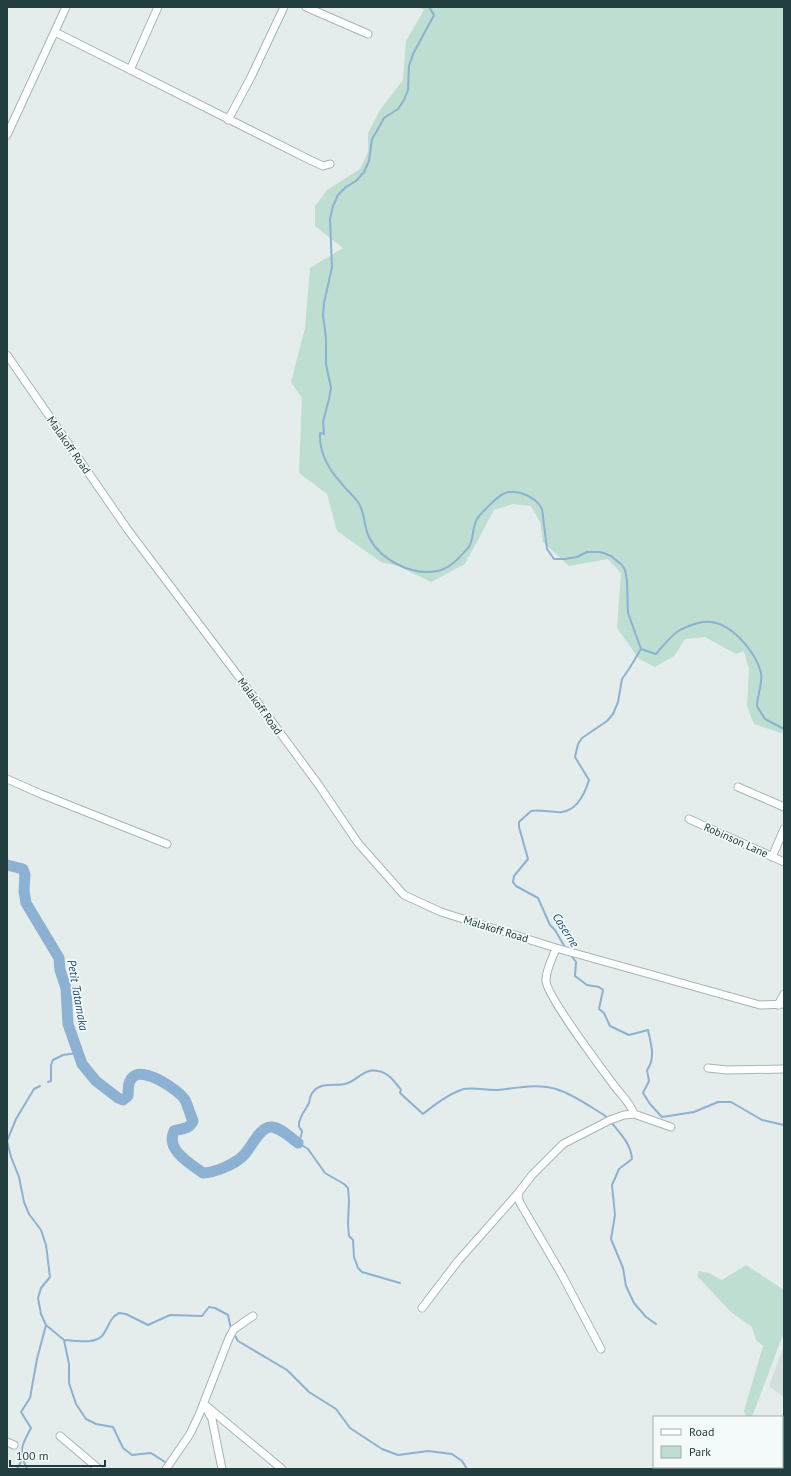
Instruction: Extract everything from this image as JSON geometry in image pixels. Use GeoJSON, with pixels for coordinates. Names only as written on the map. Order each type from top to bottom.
{"type":"FeatureCollection","features":[{"type":"Feature","properties":{"kind":"street"},"geometry":{"type":"LineString","coordinates":[[7,135],[66,7]]}},
{"type":"Feature","properties":{"kind":"street"},"geometry":{"type":"LineString","coordinates":[[130,70],[158,7]]}},
{"type":"Feature","properties":{"kind":"street"},"geometry":{"type":"LineString","coordinates":[[228,120],[251,77],[284,7]]}},
{"type":"Feature","properties":{"kind":"street"},"geometry":{"type":"LineString","coordinates":[[306,7],[368,34]]}},
{"type":"Feature","properties":{"kind":"street"},"geometry":{"type":"LineString","coordinates":[[55,32],[310,160],[323,166],[330,164]]}},
{"type":"Feature","properties":{"kind":"street","name":"Malakoff Road"},"geometry":{"type":"LineString","coordinates":[[7,355],[128,530],[318,784],[358,843],[404,895],[441,912],[572,952],[760,1005],[781,1004]]}},
{"type":"Feature","properties":{"kind":"street"},"geometry":{"type":"LineString","coordinates":[[7,779],[168,844]]}},
{"type":"Feature","properties":{"kind":"street"},"geometry":{"type":"LineString","coordinates":[[738,787],[784,807]]}},
{"type":"Feature","properties":{"kind":"street","name":"Robinson Lane"},"geometry":{"type":"LineString","coordinates":[[689,819],[784,862]]}},
{"type":"Feature","properties":{"kind":"street"},"geometry":{"type":"LineString","coordinates":[[772,857],[784,829]]}},
{"type":"Feature","properties":{"kind":"street"},"geometry":{"type":"LineString","coordinates":[[559,948],[546,979],[548,990],[581,1039],[627,1101],[634,1114]]}},
{"type":"Feature","properties":{"kind":"street"},"geometry":{"type":"LineString","coordinates":[[781,1004],[784,994]]}},
{"type":"Feature","properties":{"kind":"street"},"geometry":{"type":"LineString","coordinates":[[708,1068],[727,1070],[784,1069]]}},
{"type":"Feature","properties":{"kind":"street"},"geometry":{"type":"LineString","coordinates":[[422,1308],[458,1261],[532,1175],[563,1144],[610,1120],[624,1115],[634,1114],[671,1127]]}},
{"type":"Feature","properties":{"kind":"street"},"geometry":{"type":"LineString","coordinates":[[518,1192],[520,1203],[562,1275],[601,1349]]}},
{"type":"Feature","properties":{"kind":"street"},"geometry":{"type":"LineString","coordinates":[[166,1469],[190,1434],[204,1404],[220,1358],[230,1336],[234,1329],[253,1316]]}},
{"type":"Feature","properties":{"kind":"street"},"geometry":{"type":"LineString","coordinates":[[204,1404],[210,1412],[212,1419],[222,1469]]}},
{"type":"Feature","properties":{"kind":"street"},"geometry":{"type":"LineString","coordinates":[[204,1404],[282,1469]]}},
{"type":"Feature","properties":{"kind":"street"},"geometry":{"type":"LineString","coordinates":[[60,1436],[99,1469]]}},
{"type":"Feature","properties":{"kind":"shaded area"},"geometry":{"type":"Polygon","coordinates":[[[784,1345],[784,1397],[769,1386],[784,1345]]]}},
{"type":"Feature","properties":{"kind":"green space"},"geometry":{"type":"Polygon","coordinates":[[[419,7],[784,7],[784,734],[754,724],[747,706],[749,669],[744,651],[736,654],[705,637],[685,639],[674,656],[655,667],[639,659],[617,628],[621,573],[608,559],[569,566],[543,542],[540,522],[531,506],[513,504],[494,510],[465,564],[431,582],[398,566],[381,562],[337,531],[327,494],[299,473],[302,398],[291,382],[305,328],[310,268],[343,248],[315,226],[315,206],[327,190],[360,169],[368,152],[368,133],[380,110],[403,80],[406,41],[424,10],[419,7]]]}},
{"type":"Feature","properties":{"kind":"green space"},"geometry":{"type":"Polygon","coordinates":[[[746,1265],[784,1290],[784,1332],[752,1416],[746,1416],[744,1411],[763,1346],[756,1340],[752,1327],[731,1312],[697,1276],[699,1271],[709,1273],[722,1280],[746,1265]]]}},
{"type":"Feature","properties":{"kind":"waterway"},"geometry":{"type":"LineString","coordinates":[[429,7],[434,15],[413,54],[409,66],[408,90],[404,100],[398,109],[384,118],[372,139],[369,161],[364,172],[356,181],[346,187],[338,195],[333,206],[330,219],[332,267],[324,303],[323,315],[326,338],[326,364],[331,388],[323,422],[324,434],[320,433],[321,447],[329,467],[337,479],[361,506],[367,533],[374,545],[389,559],[407,569],[417,571],[427,572],[442,570],[462,555],[470,545],[477,519],[489,505],[501,495],[507,492],[514,492],[531,497],[542,509],[547,549],[554,559],[577,557],[587,552],[599,552],[611,556],[622,565],[625,570],[627,581],[628,613],[641,649],[656,654],[667,641],[680,630],[703,622],[712,622],[722,625],[740,638],[747,646],[758,664],[761,673],[761,685],[757,706],[765,719],[784,729]]}},
{"type":"Feature","properties":{"kind":"waterway","name":"Caserne"},"geometry":{"type":"LineString","coordinates":[[566,949],[555,930],[550,925],[538,898],[516,886],[513,882],[514,876],[528,859],[519,822],[531,811],[568,811],[580,800],[589,780],[575,757],[578,744],[582,738],[607,721],[613,714],[618,702],[622,679],[641,649]]}},
{"type":"Feature","properties":{"kind":"waterway"},"geometry":{"type":"LineString","coordinates":[[7,865],[23,869],[25,875],[24,891],[26,903],[59,958],[60,970],[66,988],[68,1024],[82,1064],[96,1081],[118,1098],[123,1100],[128,1096],[128,1086],[132,1078],[137,1075],[144,1075],[160,1080],[176,1091],[185,1100],[193,1121],[189,1126],[174,1131],[172,1138],[173,1144],[176,1150],[186,1161],[203,1173],[218,1170],[239,1159],[246,1153],[260,1133],[268,1127],[279,1129],[298,1143]]}},
{"type":"Feature","properties":{"kind":"waterway","name":"Caserne"},"geometry":{"type":"LineString","coordinates":[[570,954],[576,962],[575,976],[587,985],[599,987],[603,990],[599,1009],[604,1013],[610,1026],[629,1035],[648,1030],[652,1056],[647,1070],[649,1081],[643,1093],[650,1104],[662,1117],[694,1112],[718,1102],[731,1102],[762,1120],[784,1125]]}},
{"type":"Feature","properties":{"kind":"waterway","name":"Petit Tatamaka"},"geometry":{"type":"LineString","coordinates":[[48,1082],[51,1081],[51,1065],[53,1060],[63,1055],[77,1053]]}},
{"type":"Feature","properties":{"kind":"waterway"},"geometry":{"type":"LineString","coordinates":[[400,1283],[362,1272],[358,1268],[354,1257],[353,1240],[349,1236],[348,1188],[325,1173],[308,1149],[298,1143],[302,1132],[299,1127],[299,1123],[302,1114],[309,1103],[311,1094],[316,1089],[324,1086],[345,1084],[368,1071],[378,1071],[391,1078],[401,1090],[400,1093],[423,1114],[446,1097],[465,1089],[498,1090],[527,1086],[542,1086],[569,1094],[581,1100],[608,1119]]}},
{"type":"Feature","properties":{"kind":"waterway","name":"Petit Tatamaka"},"geometry":{"type":"LineString","coordinates":[[40,1086],[34,1089],[16,1119],[7,1141],[11,1157],[19,1177],[24,1202],[29,1214],[41,1230],[46,1245],[50,1277],[41,1288],[38,1298],[41,1314],[46,1325],[64,1340],[69,1364],[69,1383],[76,1404],[86,1419],[96,1424],[113,1427],[123,1448],[132,1455],[151,1453],[165,1462]]}},
{"type":"Feature","properties":{"kind":"waterway"},"geometry":{"type":"LineString","coordinates":[[611,1122],[630,1148],[632,1159],[619,1169],[612,1185],[615,1215],[611,1239],[623,1268],[626,1286],[634,1303],[646,1317],[656,1324]]}},
{"type":"Feature","properties":{"kind":"waterway"},"geometry":{"type":"LineString","coordinates":[[64,1340],[89,1341],[98,1339],[102,1336],[115,1315],[119,1313],[126,1314],[148,1325],[170,1315],[202,1316],[209,1307],[215,1308],[228,1315],[231,1329]]}},
{"type":"Feature","properties":{"kind":"waterway"},"geometry":{"type":"LineString","coordinates":[[27,1469],[24,1463],[22,1448],[31,1428],[21,1412],[30,1398],[37,1359],[46,1325]]}},
{"type":"Feature","properties":{"kind":"waterway"},"geometry":{"type":"LineString","coordinates":[[234,1334],[238,1341],[287,1370],[309,1392],[336,1409],[350,1428],[382,1449],[398,1455],[428,1451],[452,1454],[462,1461],[467,1469]]}},
{"type":"Feature","properties":{"kind":"waterway"},"geometry":{"type":"LineString","coordinates":[[17,1469],[22,1460]]}}]}
